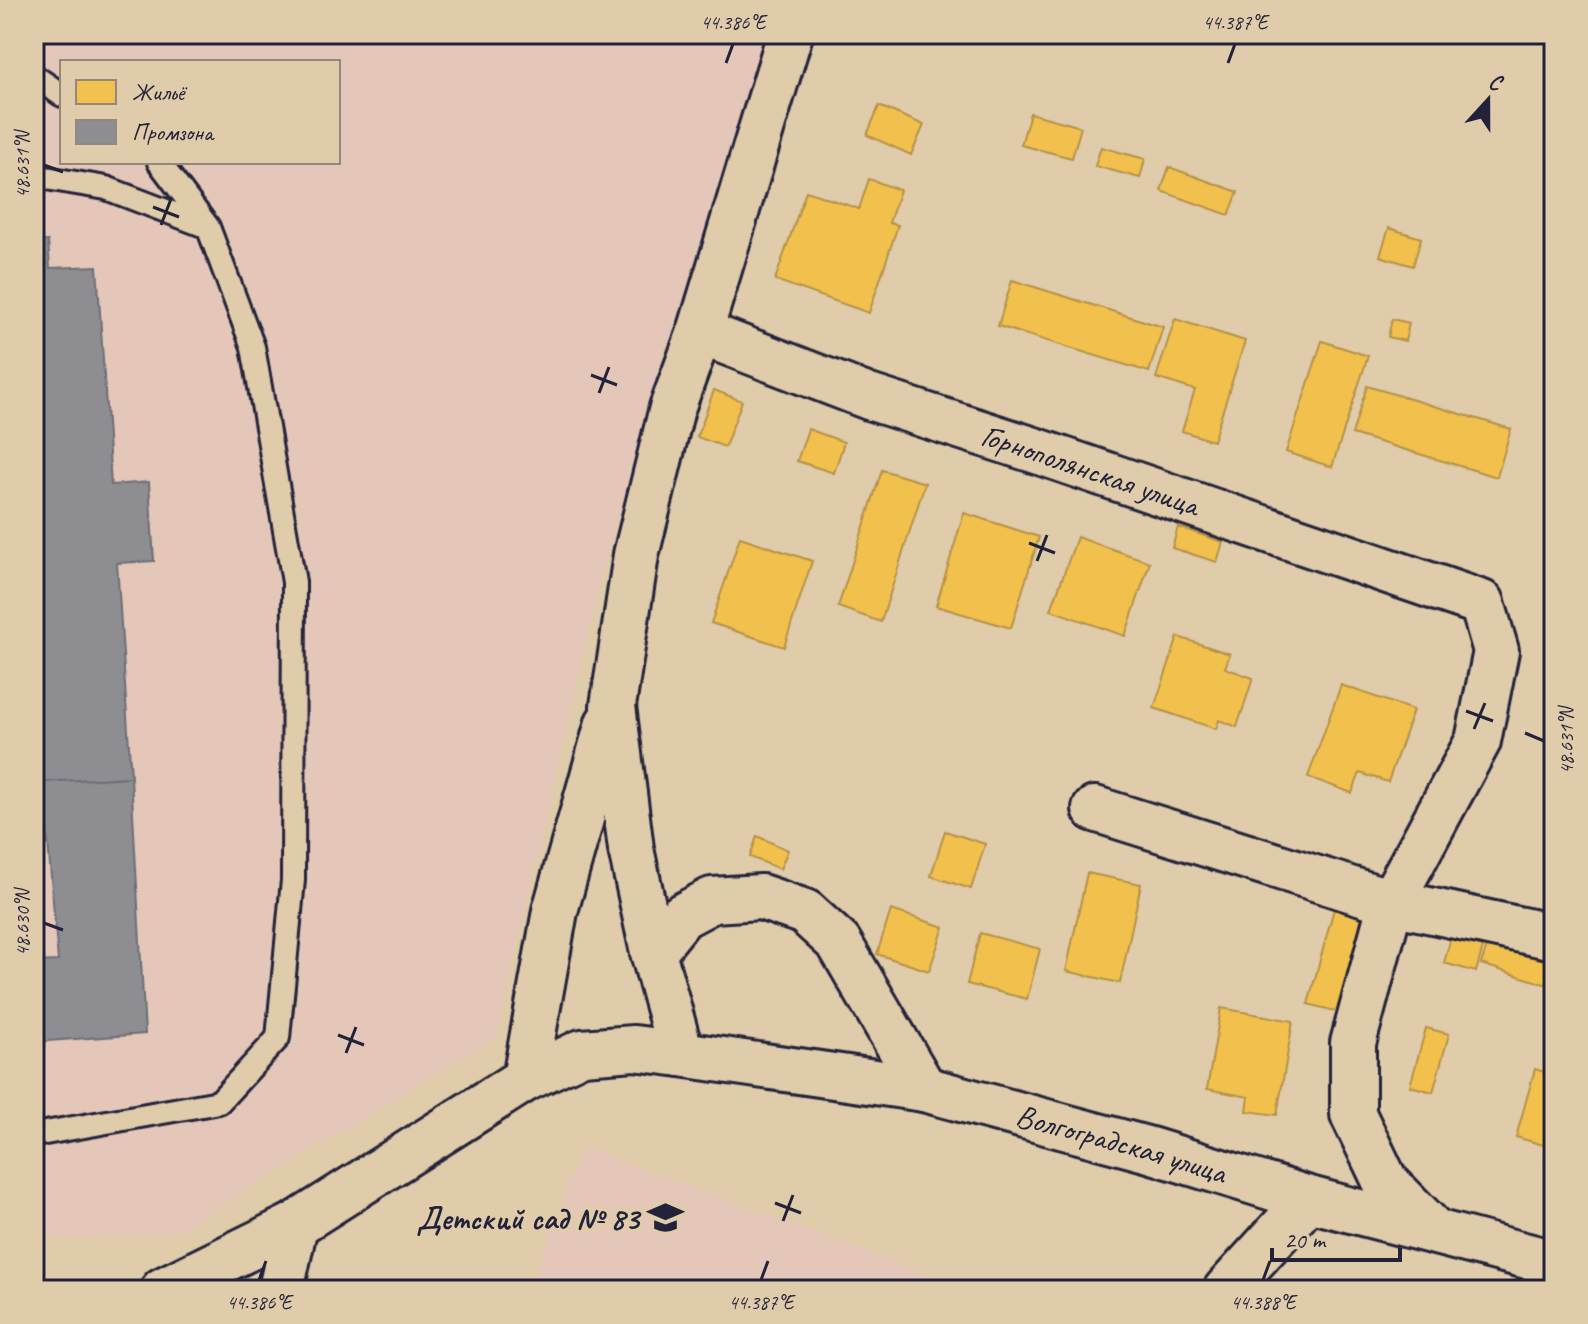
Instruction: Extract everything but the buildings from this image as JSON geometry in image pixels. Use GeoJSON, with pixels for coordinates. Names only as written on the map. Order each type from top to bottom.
{"type":"FeatureCollection","features":[{"type":"Feature","properties":{"kind":"street"},"geometry":{"type":"LineString","coordinates":[[525,1079],[555,911],[613,706],[636,555],[672,408],[700,332],[790,34]]}},
{"type":"Feature","properties":{"kind":"street","name":"Горнополянская улица"},"geometry":{"type":"LineString","coordinates":[[700,332],[869,397],[1482,603],[1496,651],[1478,741],[1391,902]]}},
{"type":"Feature","properties":{"kind":"street"},"geometry":{"type":"LineString","coordinates":[[613,706],[631,849],[653,952],[681,1054]]}},
{"type":"Feature","properties":{"kind":"street"},"geometry":{"type":"LineString","coordinates":[[1095,809],[1391,902],[1554,937]]}},
{"type":"Feature","properties":{"kind":"street"},"geometry":{"type":"LineString","coordinates":[[653,952],[682,916],[712,900],[761,897],[805,912],[839,943],[924,1089]]}},
{"type":"Feature","properties":{"kind":"street"},"geometry":{"type":"LineString","coordinates":[[1391,902],[1353,1043],[1353,1114],[1385,1181],[1434,1231]]}},
{"type":"Feature","properties":{"kind":"street","name":"Волгоградская улица"},"geometry":{"type":"LineString","coordinates":[[163,1290],[295,1225],[525,1079],[582,1052],[634,1048],[924,1089],[1150,1150],[1309,1199],[1554,1263]]}},
{"type":"Feature","properties":{"kind":"street"},"geometry":{"type":"LineString","coordinates":[[1226,1290],[1309,1199]]}},
{"type":"Feature","properties":{"kind":"street"},"geometry":{"type":"LineString","coordinates":[[281,1290],[295,1225]]}},
{"type":"Feature","properties":{"kind":"lane"},"geometry":{"type":"LineString","coordinates":[[34,76],[60,94]]}},
{"type":"Feature","properties":{"kind":"lane"},"geometry":{"type":"LineString","coordinates":[[34,1135],[219,1102],[278,1038],[293,880],[294,582],[253,347],[208,227],[161,164]]}},
{"type":"Feature","properties":{"kind":"lane"},"geometry":{"type":"LineString","coordinates":[[34,176],[106,188],[208,227]]}},
{"type":"Feature","properties":{"kind":"shaded area"},"geometry":{"type":"Polygon","coordinates":[[[34,34],[770,34],[601,576],[497,1036],[180,1231],[34,1241],[34,34]]]}},
{"type":"Feature","properties":{"kind":"shaded area","name":"Детский сад № 83"},"geometry":{"type":"Polygon","coordinates":[[[582,1146],[969,1290],[529,1290],[582,1146]]]}},
{"type":"Feature","properties":{"kind":"place","name":"Детский сад № 83"},"geometry":{"type":"Point","coordinates":[665,1218]}}]}
